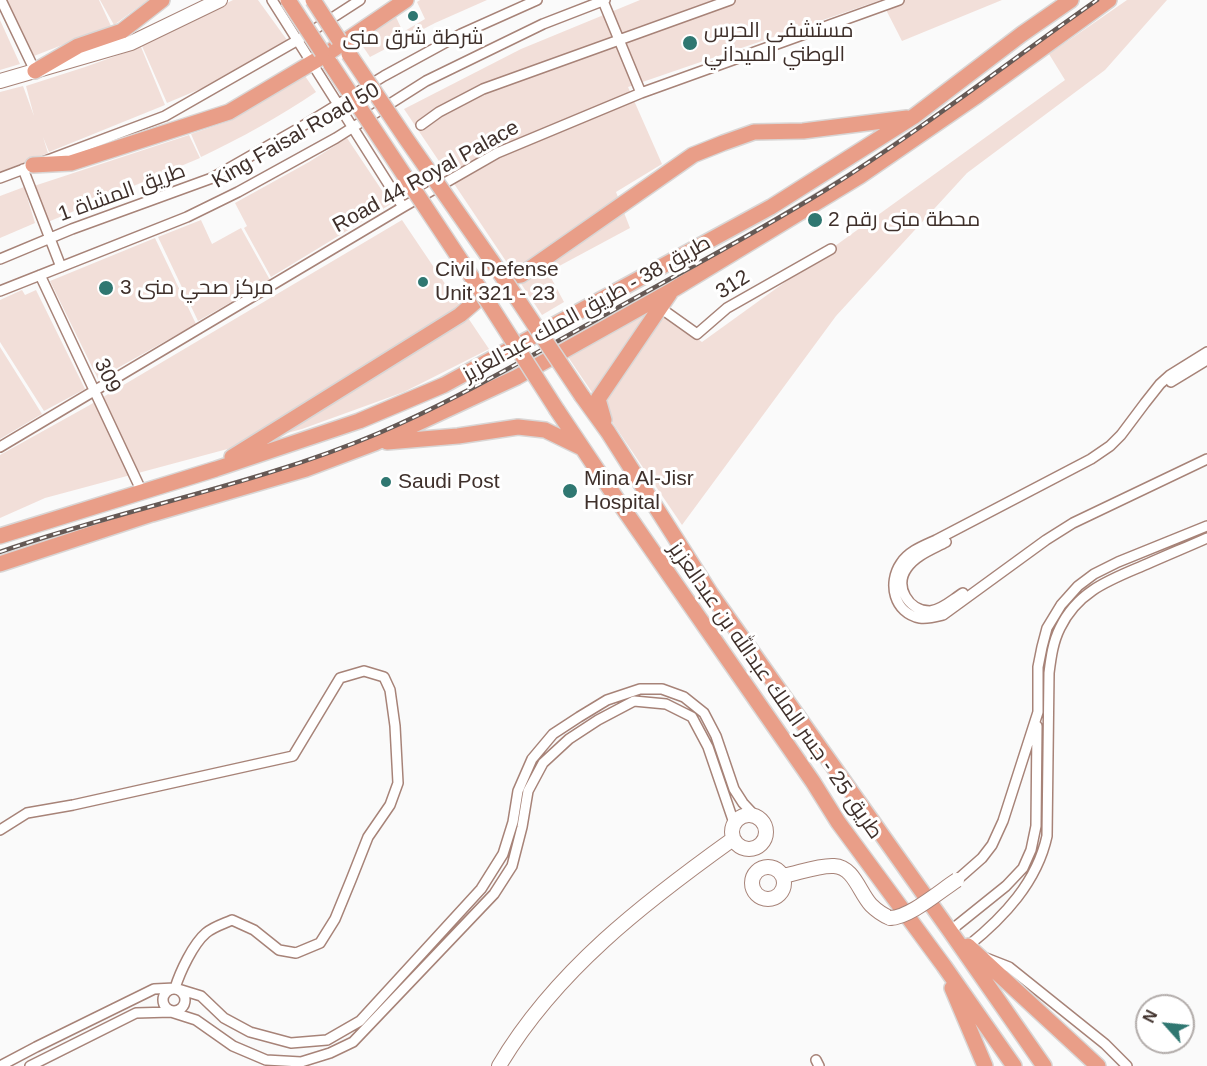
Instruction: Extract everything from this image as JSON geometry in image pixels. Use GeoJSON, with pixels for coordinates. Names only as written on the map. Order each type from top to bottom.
{"type":"FeatureCollection","features":[{"type":"Feature","properties":{"kind":"main road"},"geometry":{"type":"LineString","coordinates":[[35,71],[78,46],[122,31],[162,0]]}},
{"type":"Feature","properties":{"kind":"main road","name":"طريق 25 - جسر الملك عبدالله بن عبدالعزيز"},"geometry":{"type":"LineString","coordinates":[[288,0],[322,58],[479,288],[618,501],[813,782],[838,822],[1014,1066]]}},
{"type":"Feature","properties":{"kind":"main road"},"geometry":{"type":"LineString","coordinates":[[313,0],[608,432]]}},
{"type":"Feature","properties":{"kind":"main road"},"geometry":{"type":"LineString","coordinates":[[28,167],[71,163],[229,112],[343,46],[406,0]]}},
{"type":"Feature","properties":{"kind":"main road","name":"طريق 38 - طريق الملك عبدالعزيز"},"geometry":{"type":"LineString","coordinates":[[0,536],[212,470],[359,421],[444,385],[771,207],[913,117],[1022,34],[1071,0]]}},
{"type":"Feature","properties":{"kind":"main road","name":"طريق 38 - طريق الملك عبدالعزيز"},"geometry":{"type":"LineString","coordinates":[[0,564],[152,514],[306,469],[375,443],[517,376],[674,289],[860,176],[978,95],[1109,0]]}},
{"type":"Feature","properties":{"kind":"main road"},"geometry":{"type":"LineString","coordinates":[[498,270],[514,276],[522,275],[693,155],[723,143],[754,132],[803,131],[913,117]]}},
{"type":"Feature","properties":{"kind":"main road"},"geometry":{"type":"LineString","coordinates":[[212,470],[460,315],[475,302],[479,288]]}},
{"type":"Feature","properties":{"kind":"main road"},"geometry":{"type":"LineString","coordinates":[[608,432],[598,399],[659,307],[674,289]]}},
{"type":"Feature","properties":{"kind":"main road"},"geometry":{"type":"LineString","coordinates":[[375,443],[458,436],[518,427],[545,430],[583,448]]}},
{"type":"Feature","properties":{"kind":"main road","name":"طريق 25 - جسر الملك عبدالله بن عبدالعزيز"},"geometry":{"type":"LineString","coordinates":[[608,432],[711,594],[1044,1066]]}},
{"type":"Feature","properties":{"kind":"main road"},"geometry":{"type":"LineString","coordinates":[[950,931],[1098,1066]]}},
{"type":"Feature","properties":{"kind":"main road"},"geometry":{"type":"LineString","coordinates":[[944,966],[985,1066]]}},
{"type":"Feature","properties":{"kind":"street"},"geometry":{"type":"LineString","coordinates":[[1,0],[35,71]]}},
{"type":"Feature","properties":{"kind":"street"},"geometry":{"type":"LineString","coordinates":[[0,81],[131,44],[220,0]]}},
{"type":"Feature","properties":{"kind":"street"},"geometry":{"type":"LineString","coordinates":[[272,0],[298,40],[322,58],[338,105],[403,207]]}},
{"type":"Feature","properties":{"kind":"street"},"geometry":{"type":"LineString","coordinates":[[0,178],[165,116],[298,40],[360,0]]}},
{"type":"Feature","properties":{"kind":"street","name":"طريق المشاة 1"},"geometry":{"type":"LineString","coordinates":[[0,259],[212,178],[384,76],[461,34],[537,0]]}},
{"type":"Feature","properties":{"kind":"street"},"geometry":{"type":"LineString","coordinates":[[604,0],[641,93]]}},
{"type":"Feature","properties":{"kind":"street","name":"King Faisal Road 50"},"geometry":{"type":"LineString","coordinates":[[0,291],[187,217],[238,192],[336,138],[426,81],[543,24],[604,0]]}},
{"type":"Feature","properties":{"kind":"street"},"geometry":{"type":"LineString","coordinates":[[421,125],[439,112],[483,89],[730,0]]}},
{"type":"Feature","properties":{"kind":"street","name":"Road 44 Royal Palace"},"geometry":{"type":"LineString","coordinates":[[0,447],[497,153],[641,93],[899,0]]}},
{"type":"Feature","properties":{"kind":"street"},"geometry":{"type":"LineString","coordinates":[[28,167],[61,267]]}},
{"type":"Feature","properties":{"kind":"street","name":"312"},"geometry":{"type":"LineString","coordinates":[[659,307],[698,334],[727,308],[831,249]]}},
{"type":"Feature","properties":{"kind":"street","name":"309"},"geometry":{"type":"LineString","coordinates":[[40,275],[142,492]]}},
{"type":"Feature","properties":{"kind":"street"},"geometry":{"type":"LineString","coordinates":[[1207,352],[1170,375],[1160,384],[1110,447],[914,550],[901,562],[893,579],[895,599],[905,611],[919,618],[943,615],[1073,523],[1207,459]]}},
{"type":"Feature","properties":{"kind":"street"},"geometry":{"type":"LineString","coordinates":[[1207,360],[1173,380],[1156,397],[1123,441],[1105,457],[917,558],[906,568],[902,580],[902,592],[909,602],[919,608],[930,611],[939,609],[1067,521],[1207,453]]}},
{"type":"Feature","properties":{"kind":"street"},"geometry":{"type":"LineString","coordinates":[[950,931],[1006,886],[1023,868],[1031,850],[1036,826],[1038,667],[1047,628],[1061,604],[1078,586],[1094,574],[1207,526]]}},
{"type":"Feature","properties":{"kind":"street"},"geometry":{"type":"LineString","coordinates":[[1127,1066],[1105,1044],[1009,967],[972,949],[1028,883],[1045,846],[1049,673],[1053,646],[1060,627],[1072,608],[1086,594],[1104,582],[1207,538]]}},
{"type":"Feature","properties":{"kind":"street"},"geometry":{"type":"LineString","coordinates":[[0,830],[27,813],[73,805],[293,756],[340,678],[364,671],[384,677],[390,690],[395,726],[398,783],[390,805],[368,837],[335,918],[320,943],[296,953],[279,950],[254,930],[232,921],[218,925],[205,934],[185,964],[175,988]]}},
{"type":"Feature","properties":{"kind":"street"},"geometry":{"type":"LineString","coordinates":[[0,1066],[154,989],[175,988],[201,996],[224,1018],[250,1032],[291,1043],[327,1040],[360,1021],[481,889],[503,854],[513,822],[518,791],[532,759],[553,734],[607,700],[640,689],[662,689],[684,697],[704,713],[716,736],[737,796],[763,824],[765,833],[761,843],[753,848],[743,848],[736,842],[732,834],[734,823],[708,747],[692,717],[666,704],[634,701],[568,739],[543,763],[528,791],[512,866],[494,894],[353,1042],[330,1053],[301,1062],[266,1060],[233,1046],[196,1020],[171,1012],[164,1007],[162,998],[167,991],[175,988],[184,993],[186,1002],[180,1010],[171,1012],[136,1013],[30,1066]]}},
{"type":"Feature","properties":{"kind":"street"},"geometry":{"type":"LineString","coordinates":[[783,876],[824,867],[845,868],[871,905],[882,914],[890,918],[898,918],[912,910],[957,880],[982,858],[992,845],[1003,821],[1038,712]]}},
{"type":"Feature","properties":{"kind":"street"},"geometry":{"type":"LineString","coordinates":[[734,823],[742,817],[751,815],[756,817]]}},
{"type":"Feature","properties":{"kind":"street"},"geometry":{"type":"LineString","coordinates":[[499,1066],[533,1016],[589,953],[632,916],[736,842]]}},
{"type":"Feature","properties":{"kind":"street"},"geometry":{"type":"LineString","coordinates":[[508,1066],[531,1031],[569,985],[626,929],[736,842]]}},
{"type":"Feature","properties":{"kind":"street"},"geometry":{"type":"LineString","coordinates":[[753,848],[761,868]]}},
{"type":"Feature","properties":{"kind":"street"},"geometry":{"type":"LineString","coordinates":[[774,867],[783,876],[785,883],[783,890],[772,899],[759,897],[754,892],[752,879],[755,872],[761,868],[774,867]]}},
{"type":"Feature","properties":{"kind":"shaded area"},"geometry":{"type":"Polygon","coordinates":[[[7,0],[99,0],[111,26],[34,56],[7,0]]]}},
{"type":"Feature","properties":{"kind":"shaded area"},"geometry":{"type":"Polygon","coordinates":[[[100,0],[148,0],[114,25],[100,0]]]}},
{"type":"Feature","properties":{"kind":"shaded area"},"geometry":{"type":"Polygon","coordinates":[[[233,0],[258,0],[287,40],[205,87],[167,103],[142,46],[233,0]]]}},
{"type":"Feature","properties":{"kind":"shaded area"},"geometry":{"type":"Polygon","coordinates":[[[420,0],[487,0],[435,23],[370,57],[362,45],[363,37],[395,15],[403,32],[425,19],[417,2],[420,0]]]}},
{"type":"Feature","properties":{"kind":"shaded area"},"geometry":{"type":"Polygon","coordinates":[[[640,0],[881,0],[628,87],[662,164],[616,192],[630,228],[548,272],[564,302],[542,315],[404,109],[521,49],[640,0]]]}},
{"type":"Feature","properties":{"kind":"shaded area"},"geometry":{"type":"Polygon","coordinates":[[[881,0],[1002,0],[902,41],[881,0]]]}},
{"type":"Feature","properties":{"kind":"shaded area"},"geometry":{"type":"Polygon","coordinates":[[[1127,0],[1167,0],[1105,70],[967,173],[836,316],[682,525],[566,354],[651,306],[702,342],[1065,80],[1049,54],[1127,0]]]}},
{"type":"Feature","properties":{"kind":"shaded area"},"geometry":{"type":"Polygon","coordinates":[[[0,20],[20,64],[0,70],[0,20]]]}},
{"type":"Feature","properties":{"kind":"shaded area"},"geometry":{"type":"Polygon","coordinates":[[[141,47],[165,105],[49,152],[43,137],[48,153],[0,172],[0,92],[23,86],[34,116],[26,86],[141,47]]]}},
{"type":"Feature","properties":{"kind":"shaded area"},"geometry":{"type":"Polygon","coordinates":[[[305,76],[316,92],[260,127],[201,157],[191,134],[232,120],[305,76]]]}},
{"type":"Feature","properties":{"kind":"shaded area"},"geometry":{"type":"Polygon","coordinates":[[[189,135],[200,158],[48,222],[34,186],[189,135]]]}},
{"type":"Feature","properties":{"kind":"shaded area"},"geometry":{"type":"Polygon","coordinates":[[[347,138],[391,204],[271,277],[244,228],[247,226],[235,203],[347,138]]]}},
{"type":"Feature","properties":{"kind":"shaded area"},"geometry":{"type":"Polygon","coordinates":[[[24,187],[35,223],[0,238],[0,196],[24,187]]]}},
{"type":"Feature","properties":{"kind":"shaded area"},"geometry":{"type":"Polygon","coordinates":[[[201,220],[212,244],[241,228],[270,280],[198,321],[158,237],[201,220]]]}},
{"type":"Feature","properties":{"kind":"shaded area"},"geometry":{"type":"Polygon","coordinates":[[[402,220],[489,349],[404,392],[302,429],[45,498],[0,518],[0,455],[88,406],[402,220]]]}},
{"type":"Feature","properties":{"kind":"shaded area"},"geometry":{"type":"Polygon","coordinates":[[[155,238],[196,324],[98,379],[50,281],[155,238]]]}},
{"type":"Feature","properties":{"kind":"shaded area"},"geometry":{"type":"Polygon","coordinates":[[[22,290],[25,295],[36,290],[85,389],[44,411],[0,342],[0,300],[22,290]]]}},
{"type":"Feature","properties":{"kind":"shaded area"},"geometry":{"type":"Polygon","coordinates":[[[0,347],[42,414],[0,439],[0,347]]]}},
{"type":"Feature","properties":{"kind":"railway"},"geometry":{"type":"LineString","coordinates":[[0,552],[47,536],[238,482],[333,451],[379,433],[461,394],[770,223],[827,189],[930,120],[1097,0]]}},
{"type":"Feature","properties":{"kind":"place","name":"شرطة شرق منى"},"geometry":{"type":"Point","coordinates":[413,16]}},
{"type":"Feature","properties":{"kind":"place","name":"مستشفى الحرس الوطني الميداني"},"geometry":{"type":"Point","coordinates":[690,43]}},
{"type":"Feature","properties":{"kind":"place","name":"محطة منى رقم 2"},"geometry":{"type":"Point","coordinates":[815,220]}},
{"type":"Feature","properties":{"kind":"place","name":"Civil Defense Unit 321 - 23"},"geometry":{"type":"Point","coordinates":[423,282]}},
{"type":"Feature","properties":{"kind":"place","name":"مركز صحي منى 3"},"geometry":{"type":"Point","coordinates":[106,288]}},
{"type":"Feature","properties":{"kind":"place","name":"Saudi Post"},"geometry":{"type":"Point","coordinates":[386,482]}},
{"type":"Feature","properties":{"kind":"place","name":"Mina Al-Jisr Hospital"},"geometry":{"type":"Point","coordinates":[570,491]}}]}
